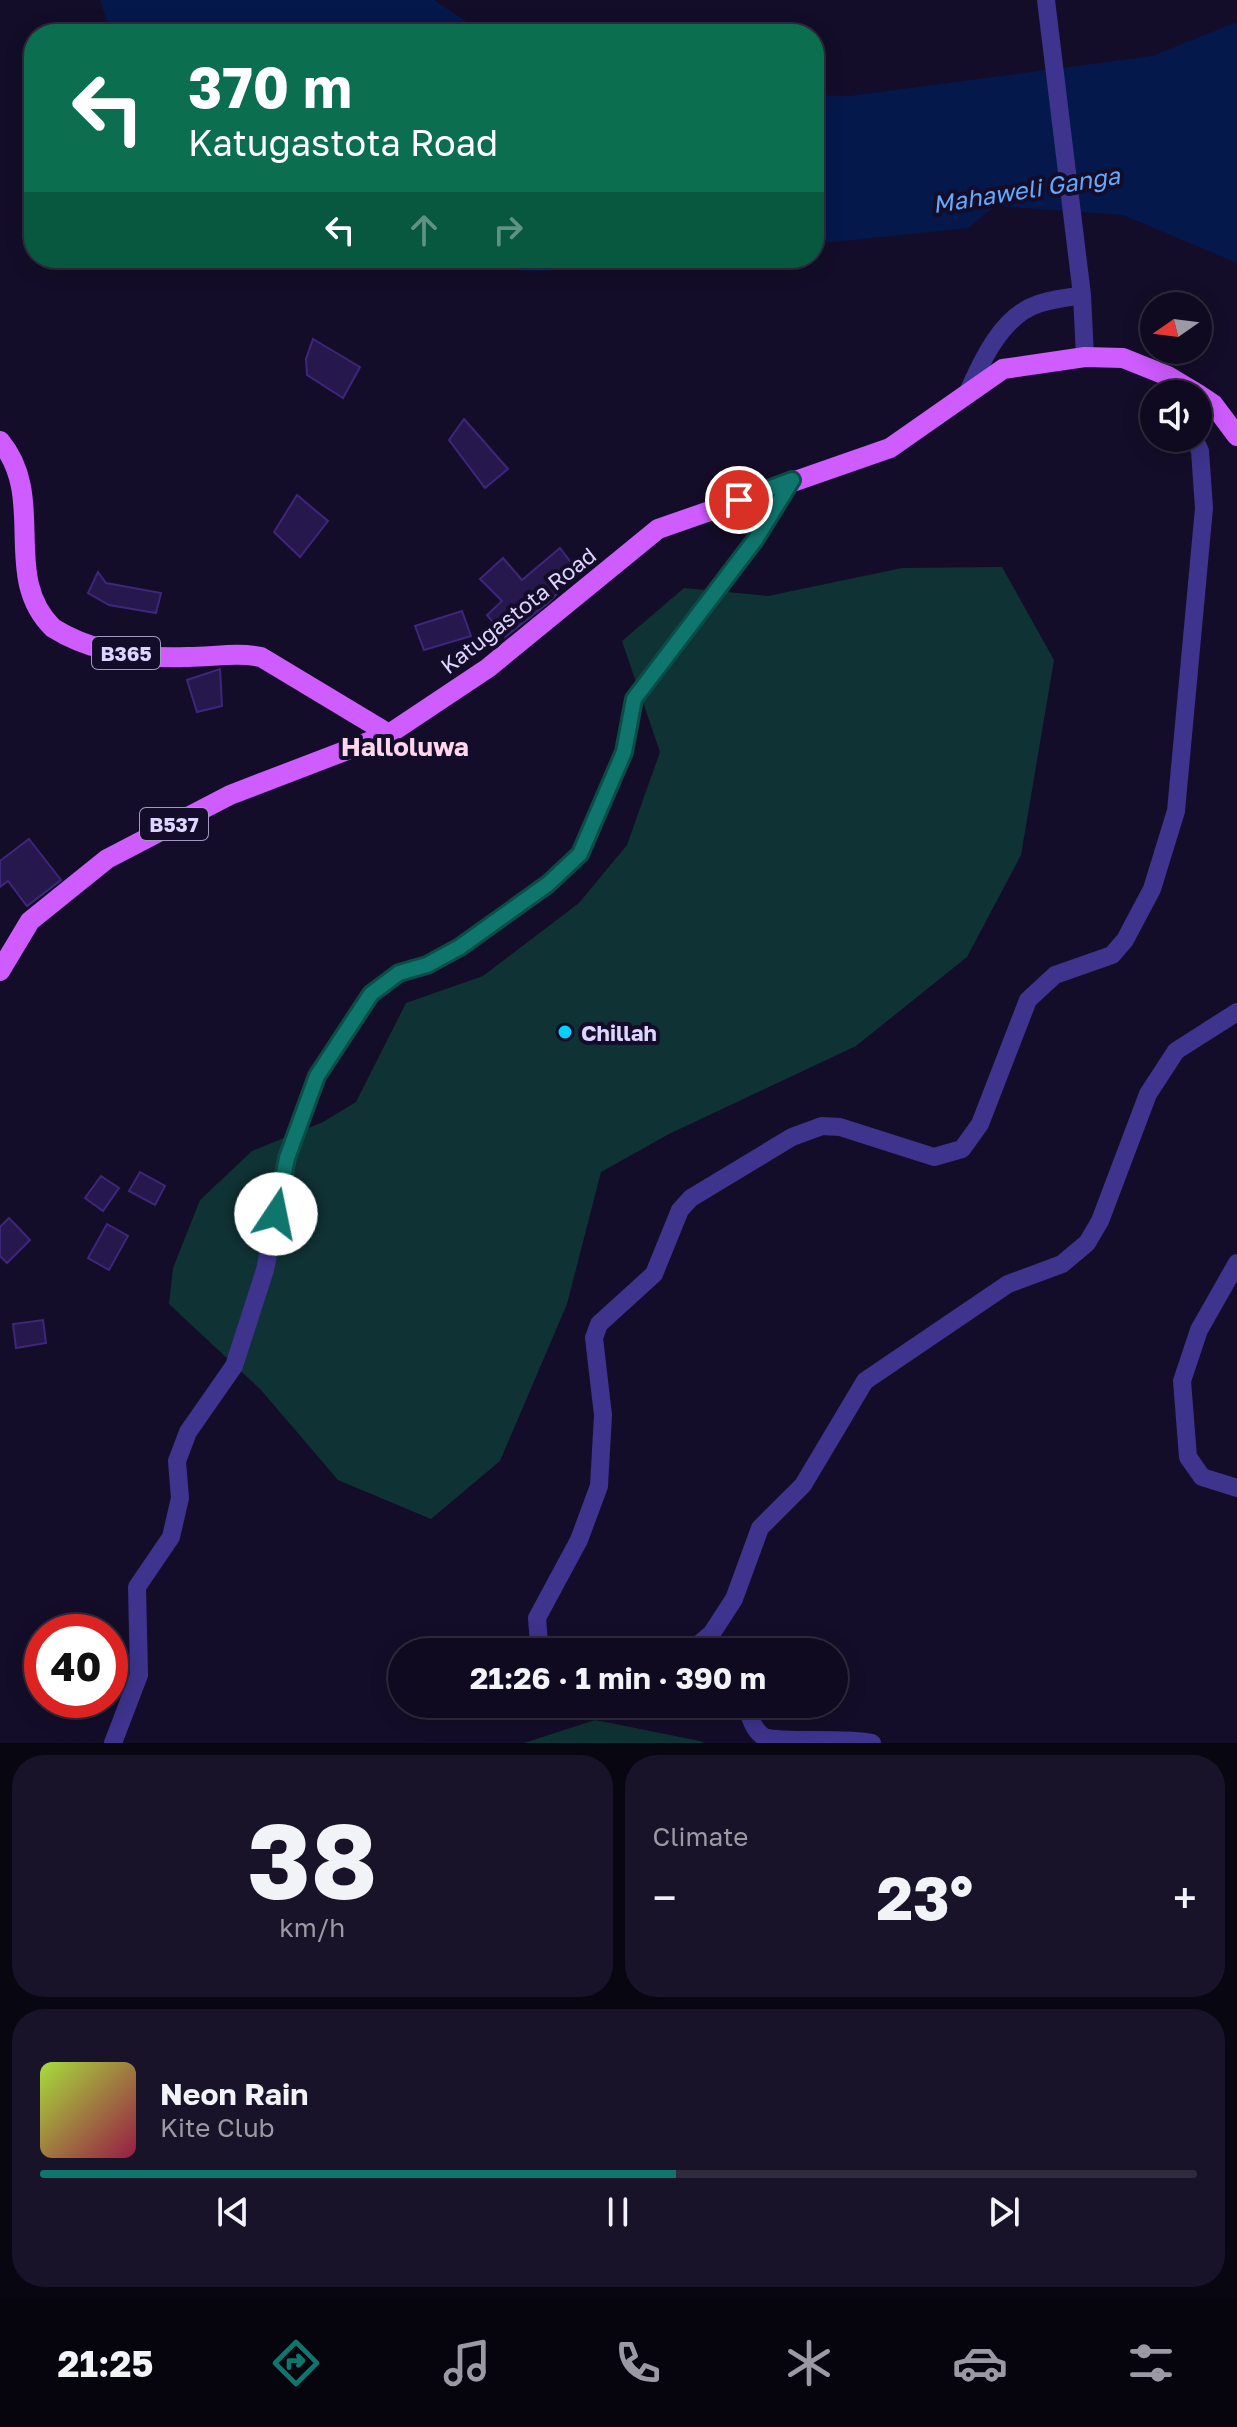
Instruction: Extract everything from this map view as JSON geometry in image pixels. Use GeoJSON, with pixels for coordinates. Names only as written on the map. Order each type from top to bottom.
{"type":"FeatureCollection","features":[{"type":"Feature","properties":{"kind":"main road","name":"Katugastota Road"},"geometry":{"type":"LineString","coordinates":[[389,734],[488,668],[658,529],[890,448],[1003,369],[1085,357],[1123,358],[1162,380]]}},
{"type":"Feature","properties":{"kind":"main road","name":"Katugastota Road"},"geometry":{"type":"LineString","coordinates":[[1212,403],[1237,436]]}},
{"type":"Feature","properties":{"kind":"main road","name":"B365"},"geometry":{"type":"LineString","coordinates":[[0,441],[14,463],[19,487],[11,548],[13,575],[24,598],[45,623],[70,638],[99,649],[134,655],[184,657],[243,653],[261,657],[389,734]]}},
{"type":"Feature","properties":{"kind":"main road","name":"B537"},"geometry":{"type":"LineString","coordinates":[[0,971],[30,921],[107,859],[230,795],[389,734]]}},
{"type":"Feature","properties":{"kind":"street"},"geometry":{"type":"LineString","coordinates":[[1046,0],[1081,287],[1085,357]]}},
{"type":"Feature","properties":{"kind":"street"},"geometry":{"type":"LineString","coordinates":[[968,392],[986,353],[1009,323],[1035,304],[1081,287]]}},
{"type":"Feature","properties":{"kind":"street"},"geometry":{"type":"LineString","coordinates":[[539,1638],[537,1618],[579,1540],[599,1486],[603,1415],[594,1338],[599,1324],[654,1274],[680,1210],[691,1198],[792,1137],[822,1126],[840,1127],[934,1157],[962,1149],[980,1124],[1028,1000],[1055,975],[1112,955],[1125,940],[1152,889],[1176,811],[1204,508],[1200,452]]}},
{"type":"Feature","properties":{"kind":"street"},"geometry":{"type":"LineString","coordinates":[[113,1743],[139,1675],[137,1587],[171,1537],[180,1498],[177,1461],[188,1432],[234,1366],[265,1270],[287,1158],[317,1076],[371,994],[399,973],[427,965],[460,947],[548,884],[580,854],[624,752],[634,699],[755,540],[792,480]]}},
{"type":"Feature","properties":{"kind":"street"},"geometry":{"type":"LineString","coordinates":[[706,1638],[734,1599],[760,1528],[803,1485],[865,1381],[1008,1284],[1062,1264],[1087,1243],[1100,1221],[1148,1094],[1176,1051],[1237,1012]]}},
{"type":"Feature","properties":{"kind":"street"},"geometry":{"type":"LineString","coordinates":[[1237,1263],[1199,1330],[1182,1381],[1188,1457],[1202,1477],[1237,1488]]}},
{"type":"Feature","properties":{"kind":"street"},"geometry":{"type":"LineString","coordinates":[[749,1718],[764,1737],[781,1742],[872,1743]]}},
{"type":"Feature","properties":{"kind":"green space"},"geometry":{"type":"Polygon","coordinates":[[[1002,567],[1054,660],[1021,855],[967,957],[856,1046],[669,1134],[601,1172],[567,1304],[500,1461],[431,1519],[338,1480],[261,1390],[169,1304],[173,1268],[200,1200],[252,1151],[323,1122],[356,1102],[406,1003],[483,976],[579,903],[627,845],[660,752],[622,641],[684,588],[768,596],[902,568],[1002,567]]]}},
{"type":"Feature","properties":{"kind":"green space"},"geometry":{"type":"Polygon","coordinates":[[[595,1720],[700,1741],[705,1743],[524,1743],[595,1720]]]}},
{"type":"Feature","properties":{"kind":"water"},"geometry":{"type":"Polygon","coordinates":[[[100,0],[434,0],[470,24],[108,24],[100,0]]]}},
{"type":"Feature","properties":{"kind":"water","name":"Mahaweli Ganga"},"geometry":{"type":"Polygon","coordinates":[[[1237,22],[1237,263],[1123,215],[995,206],[968,228],[824,243],[824,95],[849,96],[1152,56],[1237,22]]]}},
{"type":"Feature","properties":{"kind":"water"},"geometry":{"type":"Polygon","coordinates":[[[494,268],[576,268],[536,272],[494,268]]]}},
{"type":"Feature","properties":{"kind":"building"},"geometry":{"type":"Polygon","coordinates":[[[313,339],[360,367],[343,398],[307,375],[306,359],[313,339]]]}},
{"type":"Feature","properties":{"kind":"building"},"geometry":{"type":"Polygon","coordinates":[[[464,419],[508,469],[485,488],[449,440],[464,419]]]}},
{"type":"Feature","properties":{"kind":"building"},"geometry":{"type":"Polygon","coordinates":[[[297,495],[328,521],[300,557],[274,532],[297,495]]]}},
{"type":"Feature","properties":{"kind":"building"},"geometry":{"type":"Polygon","coordinates":[[[560,548],[578,572],[549,602],[505,637],[487,615],[502,601],[480,579],[503,558],[522,580],[560,548]]]}},
{"type":"Feature","properties":{"kind":"building"},"geometry":{"type":"Polygon","coordinates":[[[98,572],[106,583],[161,593],[156,613],[109,605],[88,593],[98,572]]]}},
{"type":"Feature","properties":{"kind":"building"},"geometry":{"type":"Polygon","coordinates":[[[462,611],[471,636],[424,650],[415,626],[462,611]]]}},
{"type":"Feature","properties":{"kind":"building"},"geometry":{"type":"Polygon","coordinates":[[[220,669],[222,706],[197,712],[187,680],[220,669]]]}},
{"type":"Feature","properties":{"kind":"building"},"geometry":{"type":"Polygon","coordinates":[[[29,839],[61,880],[27,906],[8,881],[0,887],[0,861],[29,839]]]}},
{"type":"Feature","properties":{"kind":"building"},"geometry":{"type":"Polygon","coordinates":[[[140,1172],[165,1186],[155,1205],[129,1191],[140,1172]]]}},
{"type":"Feature","properties":{"kind":"building"},"geometry":{"type":"Polygon","coordinates":[[[101,1176],[119,1188],[103,1211],[85,1198],[101,1176]]]}},
{"type":"Feature","properties":{"kind":"building"},"geometry":{"type":"Polygon","coordinates":[[[9,1218],[30,1240],[7,1263],[0,1256],[0,1227],[9,1218]]]}},
{"type":"Feature","properties":{"kind":"building"},"geometry":{"type":"Polygon","coordinates":[[[107,1224],[128,1236],[109,1270],[88,1258],[107,1224]]]}},
{"type":"Feature","properties":{"kind":"building"},"geometry":{"type":"Polygon","coordinates":[[[43,1320],[46,1343],[16,1348],[13,1324],[43,1320]]]}},
{"type":"Feature","properties":{"kind":"place","name":"Chillah"},"geometry":{"type":"Point","coordinates":[565,1032]}},
{"type":"Feature","properties":{"kind":"district","name":"Halloluwa"},"geometry":{"type":"Point","coordinates":[405,746]}},
{"type":"Feature","properties":{"kind":"route"},"geometry":{"type":"LineString","coordinates":[[276,1214],[287,1158],[317,1076],[371,994],[399,973],[427,965],[460,947],[548,884],[580,854],[624,752],[634,699],[755,540],[792,480],[739,500]]}}]}
